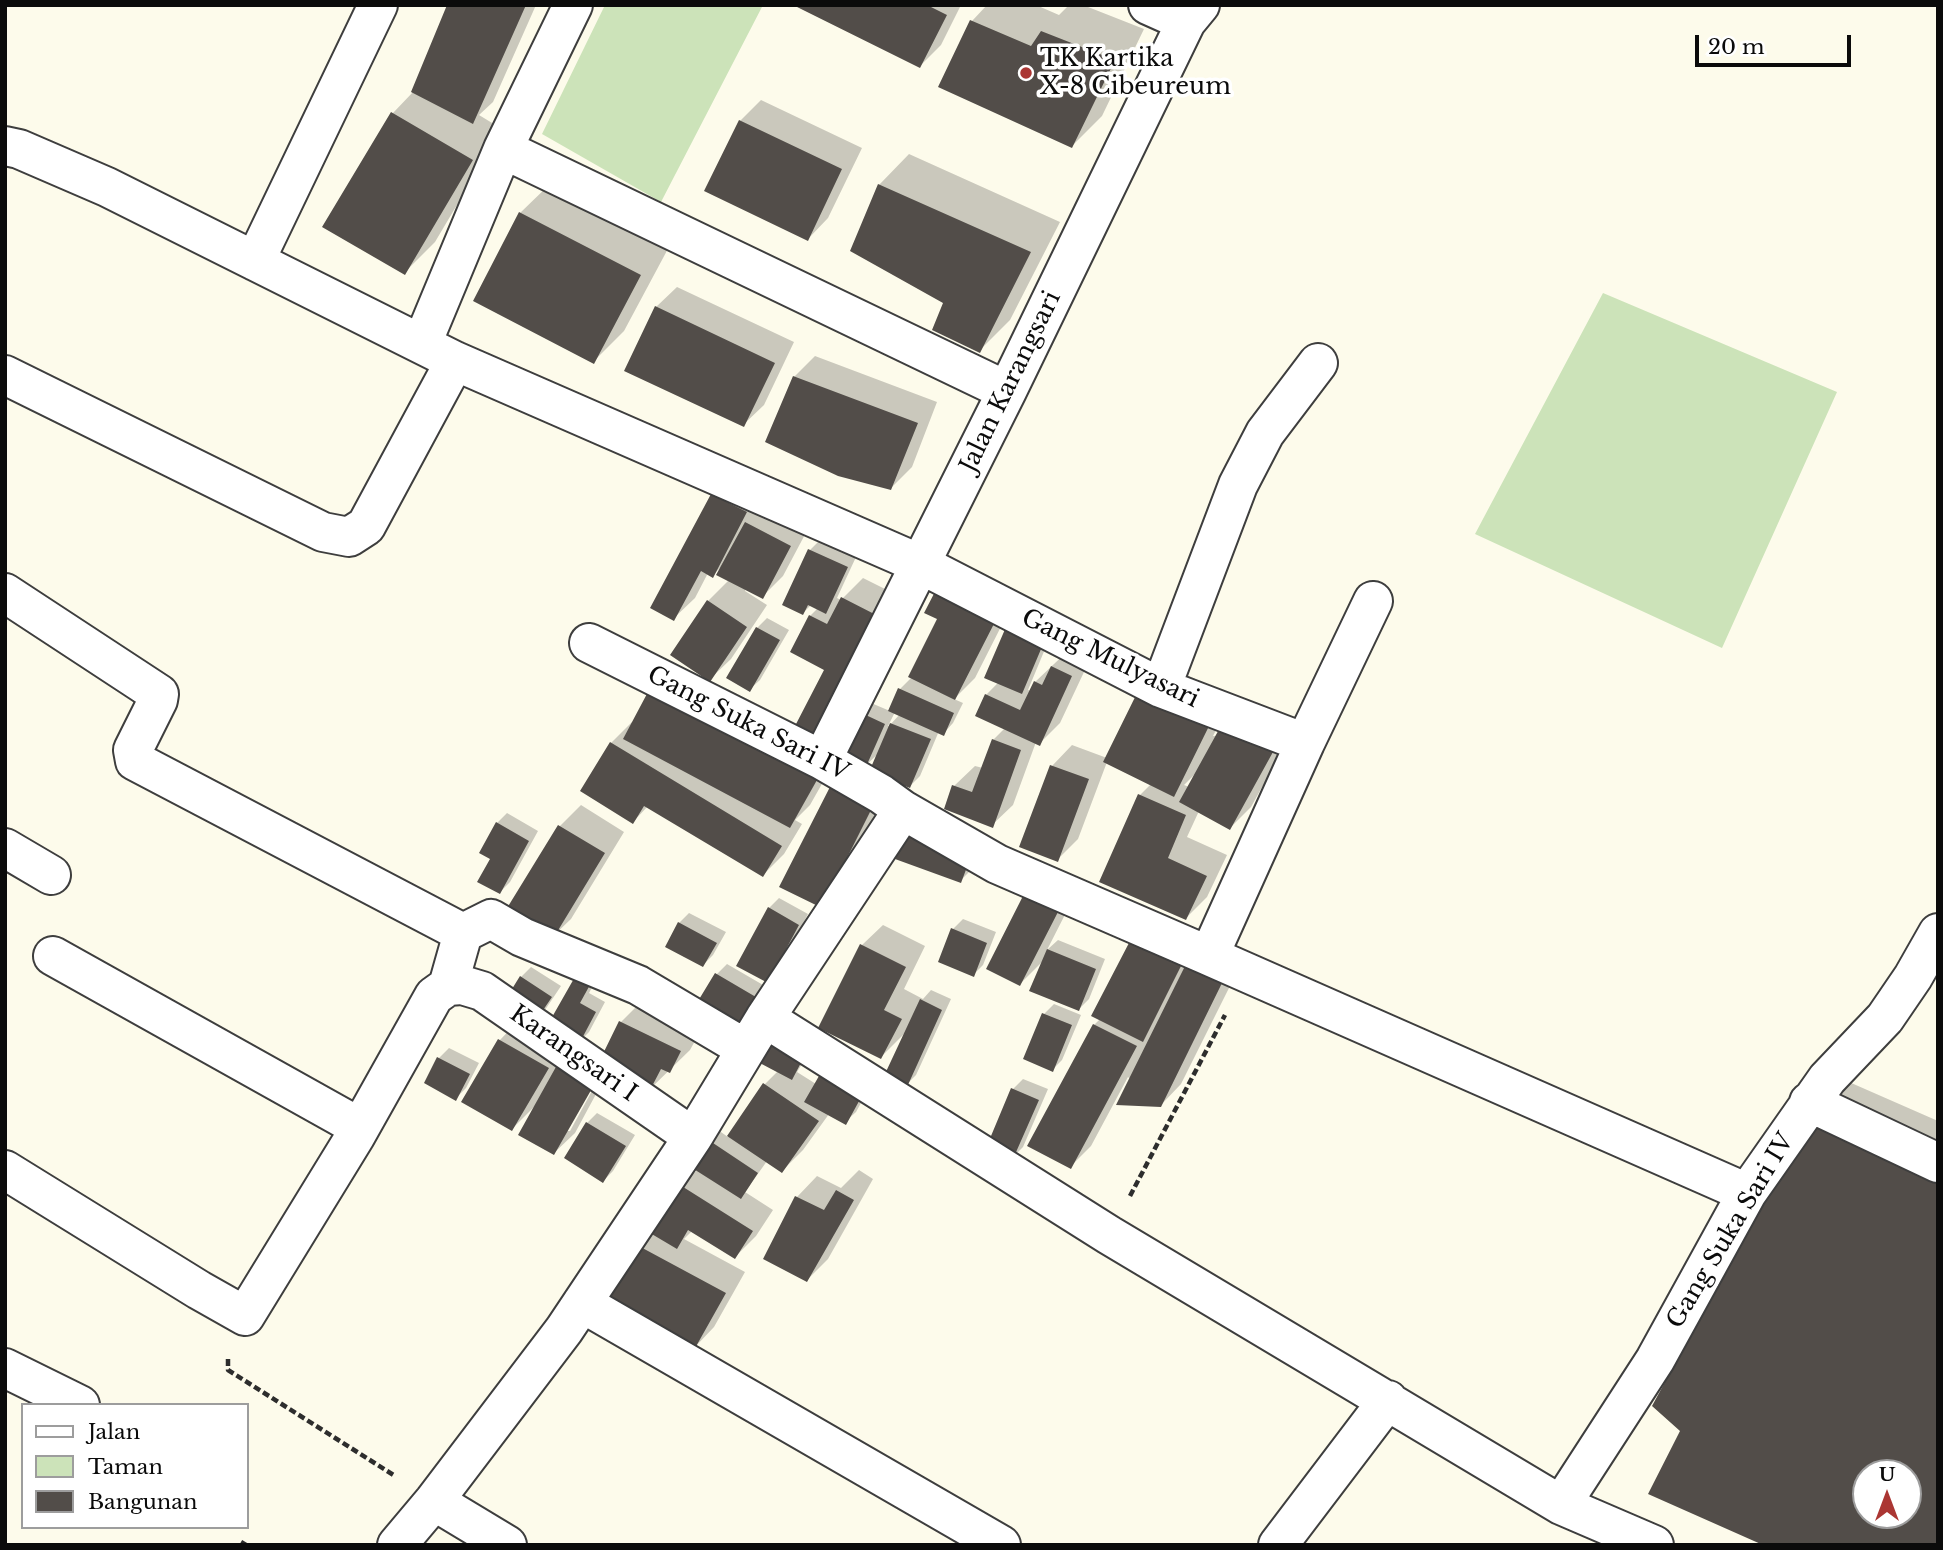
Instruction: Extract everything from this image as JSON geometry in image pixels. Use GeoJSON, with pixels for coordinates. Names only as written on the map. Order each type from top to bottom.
{"type":"FeatureCollection","features":[{"type":"Feature","properties":{"kind":"street"},"geometry":{"type":"LineString","coordinates":[[255,261],[378,5]]}},
{"type":"Feature","properties":{"kind":"street"},"geometry":{"type":"LineString","coordinates":[[426,334],[503,149],[573,5]]}},
{"type":"Feature","properties":{"kind":"street"},"geometry":{"type":"LineString","coordinates":[[1148,5],[1193,14]]}},
{"type":"Feature","properties":{"kind":"street","name":"Jalan Karangsari"},"geometry":{"type":"LineString","coordinates":[[822,760],[1193,14]]}},
{"type":"Feature","properties":{"kind":"street","name":"Gang Mulyasari"},"geometry":{"type":"LineString","coordinates":[[5,146],[19,149],[107,187],[455,361],[920,564],[1161,688],[1305,743]]}},
{"type":"Feature","properties":{"kind":"street"},"geometry":{"type":"LineString","coordinates":[[503,149],[1007,391]]}},
{"type":"Feature","properties":{"kind":"street"},"geometry":{"type":"LineString","coordinates":[[5,375],[323,532],[349,537],[366,526],[455,361]]}},
{"type":"Feature","properties":{"kind":"street"},"geometry":{"type":"LineString","coordinates":[[1161,688],[1238,485],[1265,433],[1318,363]]}},
{"type":"Feature","properties":{"kind":"street"},"geometry":{"type":"LineString","coordinates":[[5,593],[159,694],[133,750],[135,761],[463,933]]}},
{"type":"Feature","properties":{"kind":"street"},"geometry":{"type":"LineString","coordinates":[[1209,956],[1305,743],[1373,601]]}},
{"type":"Feature","properties":{"kind":"street","name":"Gang Suka Sari IV"},"geometry":{"type":"LineString","coordinates":[[589,643],[822,760],[997,864],[1748,1193]]}},
{"type":"Feature","properties":{"kind":"street"},"geometry":{"type":"LineString","coordinates":[[397,1545],[434,1501],[582,1303],[693,1137],[756,1034],[903,810]]}},
{"type":"Feature","properties":{"kind":"street"},"geometry":{"type":"LineString","coordinates":[[5,848],[51,875]]}},
{"type":"Feature","properties":{"kind":"street"},"geometry":{"type":"LineString","coordinates":[[5,1170],[245,1316],[434,996],[448,986],[463,933],[492,919],[522,937],[756,1034],[1109,1235],[1561,1505],[1654,1545]]}},
{"type":"Feature","properties":{"kind":"street","name":"Gang Suka Sari IV"},"geometry":{"type":"LineString","coordinates":[[1561,1505],[1655,1360],[1748,1193],[1827,1079],[1885,1018],[1938,933]]}},
{"type":"Feature","properties":{"kind":"street"},"geometry":{"type":"LineString","coordinates":[[53,956],[359,1127]]}},
{"type":"Feature","properties":{"kind":"street","name":"Karangsari I"},"geometry":{"type":"LineString","coordinates":[[448,986],[462,985],[482,992],[693,1137]]}},
{"type":"Feature","properties":{"kind":"street"},"geometry":{"type":"LineString","coordinates":[[1809,1102],[1938,1163]]}},
{"type":"Feature","properties":{"kind":"street"},"geometry":{"type":"LineString","coordinates":[[582,1303],[1001,1545]]}},
{"type":"Feature","properties":{"kind":"street"},"geometry":{"type":"LineString","coordinates":[[5,1368],[76,1403]]}},
{"type":"Feature","properties":{"kind":"street"},"geometry":{"type":"LineString","coordinates":[[1278,1545],[1388,1400]]}},
{"type":"Feature","properties":{"kind":"street"},"geometry":{"type":"LineString","coordinates":[[434,1501],[507,1545]]}},
{"type":"Feature","properties":{"kind":"path"},"geometry":{"type":"LineString","coordinates":[[1109,1235],[1247,974]]}},
{"type":"Feature","properties":{"kind":"path"},"geometry":{"type":"LineString","coordinates":[[245,1316],[228,1358],[228,1370],[434,1501]]}},
{"type":"Feature","properties":{"kind":"green space"},"geometry":{"type":"Polygon","coordinates":[[[605,5],[763,5],[661,202],[542,134],[605,5]]]}},
{"type":"Feature","properties":{"kind":"green space"},"geometry":{"type":"Polygon","coordinates":[[[1603,293],[1837,392],[1722,648],[1475,534],[1603,293]]]}},
{"type":"Feature","properties":{"kind":"building"},"geometry":{"type":"Polygon","coordinates":[[[447,5],[526,5],[473,124],[411,92],[447,5]]]}},
{"type":"Feature","properties":{"kind":"building"},"geometry":{"type":"Polygon","coordinates":[[[793,5],[927,5],[947,15],[920,68],[793,5]]]}},
{"type":"Feature","properties":{"kind":"building","name":"TK Kartika X-8 Cibeureum"},"geometry":{"type":"Polygon","coordinates":[[[970,20],[1031,46],[1041,31],[1115,60],[1072,148],[938,87],[970,20]]]}},
{"type":"Feature","properties":{"kind":"building"},"geometry":{"type":"Polygon","coordinates":[[[391,112],[473,160],[405,275],[322,227],[391,112]]]}},
{"type":"Feature","properties":{"kind":"building"},"geometry":{"type":"Polygon","coordinates":[[[739,120],[842,169],[808,241],[704,191],[739,120]]]}},
{"type":"Feature","properties":{"kind":"building"},"geometry":{"type":"Polygon","coordinates":[[[878,184],[1031,252],[980,353],[932,330],[943,303],[850,251],[878,184]]]}},
{"type":"Feature","properties":{"kind":"building"},"geometry":{"type":"Polygon","coordinates":[[[519,212],[641,275],[594,364],[473,301],[519,212]]]}},
{"type":"Feature","properties":{"kind":"building"},"geometry":{"type":"Polygon","coordinates":[[[655,306],[775,363],[744,427],[624,371],[655,306]]]}},
{"type":"Feature","properties":{"kind":"building"},"geometry":{"type":"Polygon","coordinates":[[[793,376],[918,423],[891,490],[838,476],[765,442],[793,376]]]}},
{"type":"Feature","properties":{"kind":"building"},"geometry":{"type":"Polygon","coordinates":[[[711,494],[747,512],[713,578],[701,571],[674,621],[650,608],[711,494]]]}},
{"type":"Feature","properties":{"kind":"building"},"geometry":{"type":"Polygon","coordinates":[[[745,522],[791,546],[763,599],[716,575],[745,522]]]}},
{"type":"Feature","properties":{"kind":"building"},"geometry":{"type":"Polygon","coordinates":[[[808,549],[848,567],[826,614],[808,605],[803,615],[782,605],[808,549]]]}},
{"type":"Feature","properties":{"kind":"building"},"geometry":{"type":"Polygon","coordinates":[[[939,584],[999,614],[955,700],[908,677],[937,619],[924,613],[939,584]]]}},
{"type":"Feature","properties":{"kind":"building"},"geometry":{"type":"Polygon","coordinates":[[[841,597],[884,619],[823,740],[795,726],[824,670],[790,652],[809,615],[827,624],[841,597]]]}},
{"type":"Feature","properties":{"kind":"building"},"geometry":{"type":"Polygon","coordinates":[[[707,600],[747,627],[710,682],[670,655],[707,600]]]}},
{"type":"Feature","properties":{"kind":"building"},"geometry":{"type":"Polygon","coordinates":[[[1009,620],[1047,635],[1022,694],[984,678],[1009,620]]]}},
{"type":"Feature","properties":{"kind":"building"},"geometry":{"type":"Polygon","coordinates":[[[756,627],[780,640],[750,692],[726,678],[756,627]]]}},
{"type":"Feature","properties":{"kind":"building"},"geometry":{"type":"Polygon","coordinates":[[[1051,666],[1072,676],[1040,746],[975,716],[985,694],[1020,710],[1034,681],[1042,685],[1051,666]]]}},
{"type":"Feature","properties":{"kind":"building"},"geometry":{"type":"Polygon","coordinates":[[[1142,683],[1213,718],[1174,797],[1103,762],[1142,683]]]}},
{"type":"Feature","properties":{"kind":"building"},"geometry":{"type":"Polygon","coordinates":[[[898,688],[954,713],[944,736],[888,711],[898,688]]]}},
{"type":"Feature","properties":{"kind":"building"},"geometry":{"type":"Polygon","coordinates":[[[649,690],[817,780],[790,828],[623,739],[649,690]]]}},
{"type":"Feature","properties":{"kind":"building"},"geometry":{"type":"Polygon","coordinates":[[[853,709],[885,724],[865,769],[832,755],[853,709]]]}},
{"type":"Feature","properties":{"kind":"building"},"geometry":{"type":"Polygon","coordinates":[[[890,723],[931,739],[910,788],[869,772],[890,723]]]}},
{"type":"Feature","properties":{"kind":"building"},"geometry":{"type":"Polygon","coordinates":[[[1222,724],[1273,752],[1230,830],[1179,802],[1222,724]]]}},
{"type":"Feature","properties":{"kind":"building"},"geometry":{"type":"Polygon","coordinates":[[[992,739],[1021,750],[993,828],[944,809],[952,785],[972,792],[992,739]]]}},
{"type":"Feature","properties":{"kind":"building"},"geometry":{"type":"Polygon","coordinates":[[[610,742],[782,846],[763,877],[644,806],[633,824],[580,791],[610,742]]]}},
{"type":"Feature","properties":{"kind":"building"},"geometry":{"type":"Polygon","coordinates":[[[1050,765],[1089,779],[1058,862],[1019,847],[1050,765]]]}},
{"type":"Feature","properties":{"kind":"building"},"geometry":{"type":"Polygon","coordinates":[[[832,783],[874,804],[822,908],[779,887],[832,783]]]}},
{"type":"Feature","properties":{"kind":"building"},"geometry":{"type":"Polygon","coordinates":[[[1138,794],[1186,815],[1168,858],[1207,876],[1186,920],[1099,882],[1138,794]]]}},
{"type":"Feature","properties":{"kind":"building"},"geometry":{"type":"Polygon","coordinates":[[[496,822],[529,841],[500,894],[477,882],[490,859],[479,853],[496,822]]]}},
{"type":"Feature","properties":{"kind":"building"},"geometry":{"type":"Polygon","coordinates":[[[558,825],[605,853],[551,942],[504,913],[558,825]]]}},
{"type":"Feature","properties":{"kind":"building"},"geometry":{"type":"Polygon","coordinates":[[[894,830],[970,859],[961,883],[884,855],[894,830]]]}},
{"type":"Feature","properties":{"kind":"building"},"geometry":{"type":"Polygon","coordinates":[[[1024,894],[1058,912],[1020,986],[986,969],[1024,894]]]}},
{"type":"Feature","properties":{"kind":"building"},"geometry":{"type":"Polygon","coordinates":[[[768,907],[799,925],[768,983],[736,966],[768,907]]]}},
{"type":"Feature","properties":{"kind":"building"},"geometry":{"type":"Polygon","coordinates":[[[678,922],[717,943],[703,967],[665,947],[678,922]]]}},
{"type":"Feature","properties":{"kind":"building"},"geometry":{"type":"Polygon","coordinates":[[[951,928],[987,943],[974,977],[938,962],[951,928]]]}},
{"type":"Feature","properties":{"kind":"building"},"geometry":{"type":"Polygon","coordinates":[[[1130,941],[1181,966],[1143,1042],[1091,1016],[1130,941]]]}},
{"type":"Feature","properties":{"kind":"building"},"geometry":{"type":"Polygon","coordinates":[[[860,944],[906,967],[884,1010],[902,1019],[881,1059],[818,1028],[860,944]]]}},
{"type":"Feature","properties":{"kind":"building"},"geometry":{"type":"Polygon","coordinates":[[[1047,949],[1096,969],[1079,1011],[1029,991],[1047,949]]]}},
{"type":"Feature","properties":{"kind":"building"},"geometry":{"type":"Polygon","coordinates":[[[1187,962],[1224,979],[1161,1107],[1116,1105],[1187,962]]]}},
{"type":"Feature","properties":{"kind":"building"},"geometry":{"type":"Polygon","coordinates":[[[715,973],[761,1000],[740,1034],[695,1006],[715,973]]]}},
{"type":"Feature","properties":{"kind":"building"},"geometry":{"type":"Polygon","coordinates":[[[576,975],[591,983],[580,1003],[596,1012],[579,1044],[547,1026],[576,975]]]}},
{"type":"Feature","properties":{"kind":"building"},"geometry":{"type":"Polygon","coordinates":[[[520,976],[552,997],[535,1022],[504,1002],[520,976]]]}},
{"type":"Feature","properties":{"kind":"building"},"geometry":{"type":"Polygon","coordinates":[[[920,999],[942,1010],[907,1087],[884,1076],[920,999]]]}},
{"type":"Feature","properties":{"kind":"building"},"geometry":{"type":"Polygon","coordinates":[[[1042,1013],[1072,1025],[1053,1072],[1023,1059],[1042,1013]]]}},
{"type":"Feature","properties":{"kind":"building"},"geometry":{"type":"Polygon","coordinates":[[[619,1021],[681,1051],[670,1073],[661,1069],[649,1092],[597,1066],[619,1021]]]}},
{"type":"Feature","properties":{"kind":"building"},"geometry":{"type":"Polygon","coordinates":[[[1093,1024],[1137,1046],[1071,1169],[1027,1146],[1093,1024]]]}},
{"type":"Feature","properties":{"kind":"building"},"geometry":{"type":"Polygon","coordinates":[[[769,1035],[805,1055],[792,1080],[756,1061],[769,1035]]]}},
{"type":"Feature","properties":{"kind":"building"},"geometry":{"type":"Polygon","coordinates":[[[498,1039],[549,1068],[512,1131],[461,1102],[498,1039]]]}},
{"type":"Feature","properties":{"kind":"building"},"geometry":{"type":"Polygon","coordinates":[[[437,1057],[470,1074],[456,1101],[424,1083],[437,1057]]]}},
{"type":"Feature","properties":{"kind":"building"},"geometry":{"type":"Polygon","coordinates":[[[557,1065],[594,1085],[554,1155],[518,1135],[557,1065]]]}},
{"type":"Feature","properties":{"kind":"building"},"geometry":{"type":"Polygon","coordinates":[[[823,1069],[864,1092],[846,1125],[804,1102],[823,1069]]]}},
{"type":"Feature","properties":{"kind":"building"},"geometry":{"type":"Polygon","coordinates":[[[763,1083],[819,1121],[782,1173],[727,1136],[763,1083]]]}},
{"type":"Feature","properties":{"kind":"building"},"geometry":{"type":"Polygon","coordinates":[[[1011,1088],[1039,1100],[1013,1159],[986,1148],[1011,1088]]]}},
{"type":"Feature","properties":{"kind":"building"},"geometry":{"type":"Polygon","coordinates":[[[1808,1119],[1938,1176],[1938,1545],[1763,1545],[1648,1494],[1680,1431],[1652,1406],[1808,1119]]]}},
{"type":"Feature","properties":{"kind":"building"},"geometry":{"type":"Polygon","coordinates":[[[586,1122],[626,1146],[603,1183],[564,1158],[586,1122]]]}},
{"type":"Feature","properties":{"kind":"building"},"geometry":{"type":"Polygon","coordinates":[[[707,1139],[758,1173],[741,1199],[689,1166],[707,1139]]]}},
{"type":"Feature","properties":{"kind":"building"},"geometry":{"type":"Polygon","coordinates":[[[680,1185],[753,1231],[735,1259],[688,1230],[677,1249],[650,1233],[680,1185]]]}},
{"type":"Feature","properties":{"kind":"building"},"geometry":{"type":"Polygon","coordinates":[[[836,1190],[854,1200],[807,1282],[763,1259],[795,1196],[824,1210],[836,1190]]]}},
{"type":"Feature","properties":{"kind":"building"},"geometry":{"type":"Polygon","coordinates":[[[635,1244],[726,1293],[694,1350],[604,1301],[635,1244]]]}},
{"type":"Feature","properties":{"kind":"place","name":"TK Kartika X-8 Cibeureum"},"geometry":{"type":"Point","coordinates":[1026,73]}}]}
